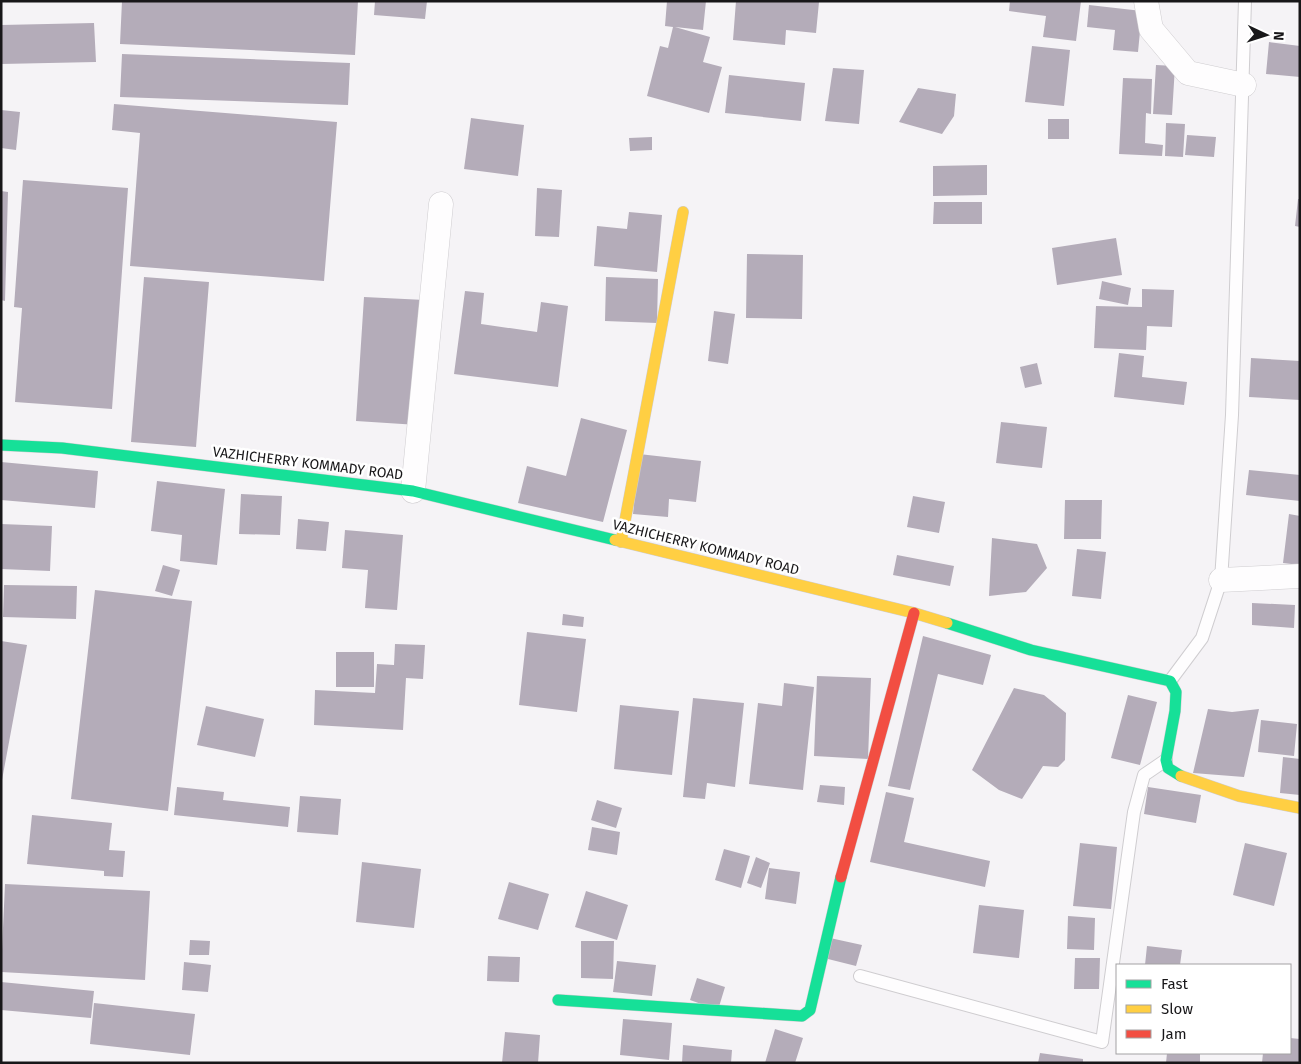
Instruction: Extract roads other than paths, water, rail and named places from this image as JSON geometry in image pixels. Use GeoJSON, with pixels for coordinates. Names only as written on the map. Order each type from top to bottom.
{"type":"FeatureCollection","features":[{"type":"Feature","properties":{"kind":"street"},"geometry":{"type":"LineString","coordinates":[[1146,1],[1151,29],[1188,73],[1244,85]]}},
{"type":"Feature","properties":{"kind":"street"},"geometry":{"type":"LineString","coordinates":[[413,491],[441,204]]}},
{"type":"Feature","properties":{"kind":"street"},"geometry":{"type":"LineString","coordinates":[[620,542],[683,212]]}},
{"type":"Feature","properties":{"kind":"street","name":"VAZHICHERRY KOMMADY ROAD"},"geometry":{"type":"LineString","coordinates":[[1,445],[62,448],[413,491],[914,613],[1031,650],[1170,681]]}},
{"type":"Feature","properties":{"kind":"street"},"geometry":{"type":"LineString","coordinates":[[1221,580],[1300,576]]}},
{"type":"Feature","properties":{"kind":"street"},"geometry":{"type":"LineString","coordinates":[[558,1000],[792,1017],[802,1016],[810,1010],[835,900],[914,613]]}},
{"type":"Feature","properties":{"kind":"street"},"geometry":{"type":"LineString","coordinates":[[1170,681],[1176,692],[1176,701],[1166,760],[1168,768],[1173,773],[1239,796],[1300,808]]}},
{"type":"Feature","properties":{"kind":"lane"},"geometry":{"type":"LineString","coordinates":[[1170,681],[1202,638],[1221,580],[1232,415],[1244,85],[1245,1]]}},
{"type":"Feature","properties":{"kind":"lane"},"geometry":{"type":"LineString","coordinates":[[860,976],[1102,1042],[1134,812],[1144,775],[1166,760]]}}]}
